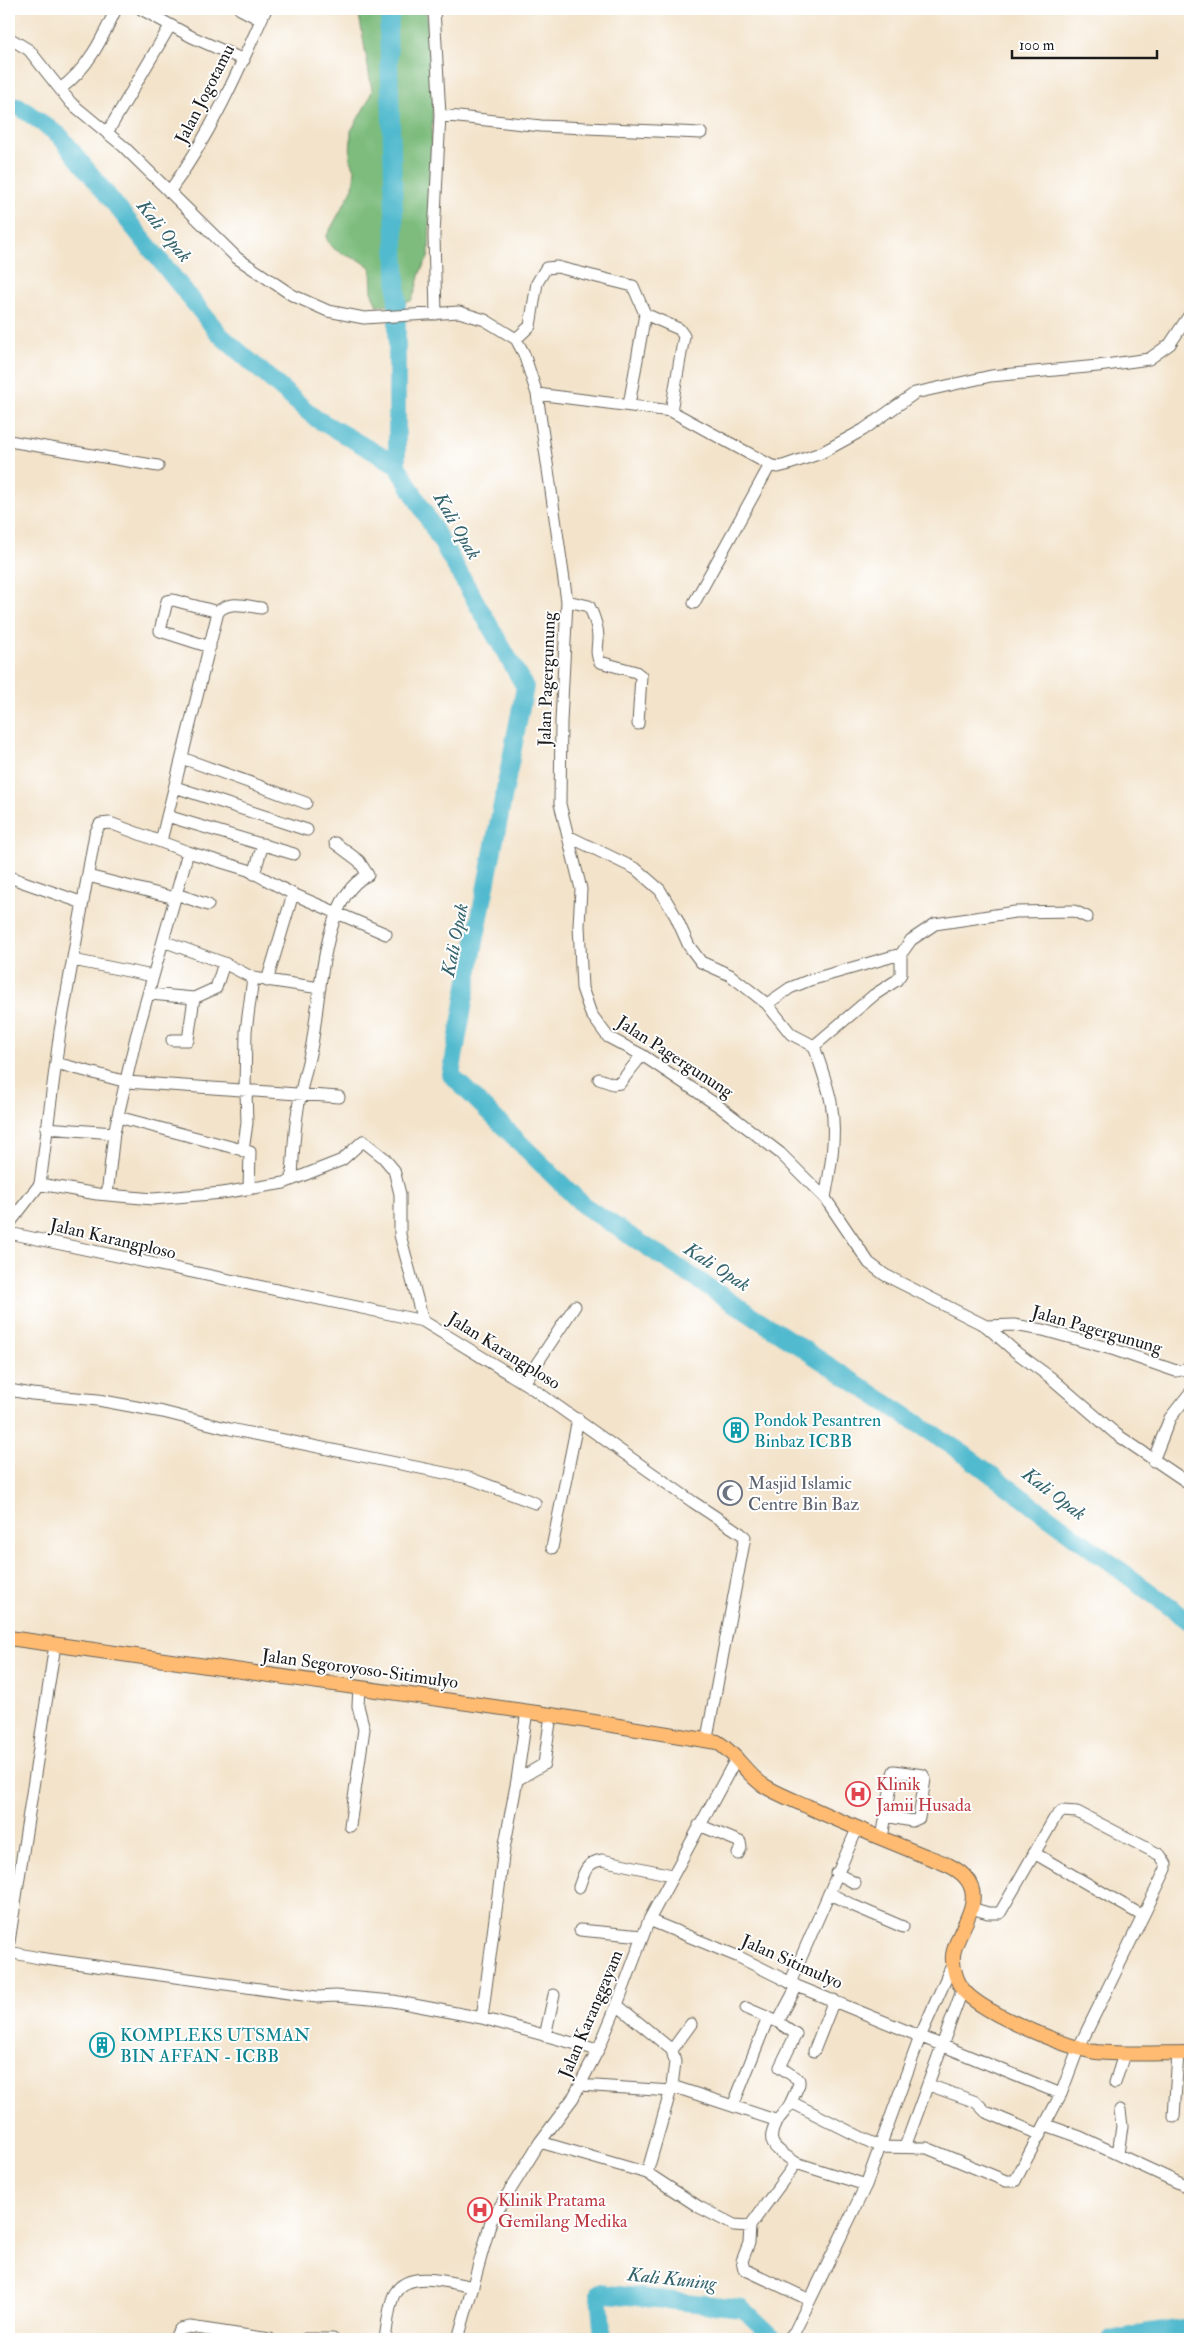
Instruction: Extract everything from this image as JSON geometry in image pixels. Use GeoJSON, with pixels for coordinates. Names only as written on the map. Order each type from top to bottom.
{"type":"FeatureCollection","features":[{"type":"Feature","properties":{"kind":"main road","name":"Jalan Segoroyoso-Sitimulyo"},"geometry":{"type":"LineString","coordinates":[[9,1638],[707,1738]]}},
{"type":"Feature","properties":{"kind":"main road"},"geometry":{"type":"LineString","coordinates":[[707,1738],[717,1742],[737,1757],[752,1777],[776,1792],[857,1830],[882,1838],[960,1872],[967,1878],[972,1891],[971,1908],[954,1952],[953,1963],[956,1976],[963,1988],[974,2000],[1078,2049],[1124,2054],[1184,2054]]}},
{"type":"Feature","properties":{"kind":"street"},"geometry":{"type":"LineString","coordinates":[[60,89],[76,76],[97,50],[116,9]]}},
{"type":"Feature","properties":{"kind":"street"},"geometry":{"type":"LineString","coordinates":[[141,9],[170,26],[244,60]]}},
{"type":"Feature","properties":{"kind":"street"},"geometry":{"type":"LineString","coordinates":[[240,9],[261,20]]}},
{"type":"Feature","properties":{"kind":"street","name":"Jalan Jogotamu"},"geometry":{"type":"LineString","coordinates":[[169,192],[201,142],[244,60],[266,9]]}},
{"type":"Feature","properties":{"kind":"street"},"geometry":{"type":"LineString","coordinates":[[434,9],[440,115],[434,234],[436,314]]}},
{"type":"Feature","properties":{"kind":"street"},"geometry":{"type":"LineString","coordinates":[[107,133],[170,26]]}},
{"type":"Feature","properties":{"kind":"street"},"geometry":{"type":"LineString","coordinates":[[9,38],[29,50],[83,114],[107,133],[237,258],[292,296],[328,311],[364,318],[459,312],[485,320],[516,339],[530,326],[537,283],[546,268],[557,266],[632,286],[645,314],[629,405]]}},
{"type":"Feature","properties":{"kind":"street"},"geometry":{"type":"LineString","coordinates":[[440,115],[541,126],[701,132]]}},
{"type":"Feature","properties":{"kind":"street"},"geometry":{"type":"LineString","coordinates":[[645,314],[679,329],[684,336],[671,410]]}},
{"type":"Feature","properties":{"kind":"street"},"geometry":{"type":"LineString","coordinates":[[537,394],[671,410],[770,465],[778,467],[821,453],[863,430],[915,393],[990,376],[1098,366],[1149,359],[1170,344],[1190,314]]}},
{"type":"Feature","properties":{"kind":"street","name":"Jalan Pagergunung"},"geometry":{"type":"LineString","coordinates":[[516,339],[524,354],[537,394],[567,602],[561,722],[560,804],[580,889],[579,925],[582,988],[591,1014],[608,1037],[642,1054],[720,1107],[780,1153],[825,1198],[870,1263],[877,1270],[924,1296],[986,1326],[1014,1326],[1043,1330],[1115,1350],[1176,1371],[1186,1369],[1190,1365]]}},
{"type":"Feature","properties":{"kind":"street"},"geometry":{"type":"LineString","coordinates":[[9,441],[158,466]]}},
{"type":"Feature","properties":{"kind":"street"},"geometry":{"type":"LineString","coordinates":[[694,603],[770,465]]}},
{"type":"Feature","properties":{"kind":"street"},"geometry":{"type":"LineString","coordinates":[[210,647],[162,633],[159,628],[166,602],[171,600],[218,612]]}},
{"type":"Feature","properties":{"kind":"street"},"geometry":{"type":"LineString","coordinates":[[567,602],[588,606],[594,615],[600,662],[636,672],[641,676],[638,724]]}},
{"type":"Feature","properties":{"kind":"street"},"geometry":{"type":"LineString","coordinates":[[161,841],[218,612],[232,604],[261,608]]}},
{"type":"Feature","properties":{"kind":"street"},"geometry":{"type":"LineString","coordinates":[[182,758],[306,803]]}},
{"type":"Feature","properties":{"kind":"street"},"geometry":{"type":"LineString","coordinates":[[175,787],[307,830]]}},
{"type":"Feature","properties":{"kind":"street"},"geometry":{"type":"LineString","coordinates":[[167,816],[294,854]]}},
{"type":"Feature","properties":{"kind":"street"},"geometry":{"type":"LineString","coordinates":[[9,1224],[40,1184],[46,1128],[73,960],[96,834],[100,824],[110,823],[254,874],[338,914],[386,934]]}},
{"type":"Feature","properties":{"kind":"street"},"geometry":{"type":"LineString","coordinates":[[568,836],[636,869],[654,885],[670,904],[689,946],[701,962],[730,975],[767,1004],[791,1034],[814,1046],[831,1102],[834,1135],[832,1164],[825,1198]]}},
{"type":"Feature","properties":{"kind":"street"},"geometry":{"type":"LineString","coordinates":[[292,1180],[300,1093],[312,1044],[327,943],[338,914],[356,883],[368,876],[359,861],[335,843]]}},
{"type":"Feature","properties":{"kind":"street"},"geometry":{"type":"LineString","coordinates":[[254,874],[262,844]]}},
{"type":"Feature","properties":{"kind":"street"},"geometry":{"type":"LineString","coordinates":[[107,1195],[114,1133],[136,1037],[150,994],[153,976],[188,852]]}},
{"type":"Feature","properties":{"kind":"street"},"geometry":{"type":"LineString","coordinates":[[88,876],[208,905]]}},
{"type":"Feature","properties":{"kind":"street"},"geometry":{"type":"LineString","coordinates":[[9,877],[83,903]]}},
{"type":"Feature","properties":{"kind":"street"},"geometry":{"type":"LineString","coordinates":[[267,982],[294,894]]}},
{"type":"Feature","properties":{"kind":"street"},"geometry":{"type":"LineString","coordinates":[[814,1046],[874,994],[897,980],[901,974],[901,954],[911,940],[935,924],[1015,912],[1074,911],[1087,917]]}},
{"type":"Feature","properties":{"kind":"street"},"geometry":{"type":"LineString","coordinates":[[163,941],[224,963],[253,978],[267,982],[320,988]]}},
{"type":"Feature","properties":{"kind":"street"},"geometry":{"type":"LineString","coordinates":[[767,1004],[790,988],[810,980],[901,954]]}},
{"type":"Feature","properties":{"kind":"street"},"geometry":{"type":"LineString","coordinates":[[73,960],[153,976]]}},
{"type":"Feature","properties":{"kind":"street"},"geometry":{"type":"LineString","coordinates":[[150,994],[194,998],[216,988],[224,963]]}},
{"type":"Feature","properties":{"kind":"street"},"geometry":{"type":"LineString","coordinates":[[244,1151],[247,1122],[246,1031],[253,978]]}},
{"type":"Feature","properties":{"kind":"street"},"geometry":{"type":"LineString","coordinates":[[172,1040],[188,1040],[194,998]]}},
{"type":"Feature","properties":{"kind":"street"},"geometry":{"type":"LineString","coordinates":[[599,1079],[613,1084],[620,1083],[642,1054]]}},
{"type":"Feature","properties":{"kind":"street"},"geometry":{"type":"LineString","coordinates":[[56,1062],[127,1082],[339,1097]]}},
{"type":"Feature","properties":{"kind":"street"},"geometry":{"type":"LineString","coordinates":[[118,1117],[250,1152],[249,1190]]}},
{"type":"Feature","properties":{"kind":"street"},"geometry":{"type":"LineString","coordinates":[[46,1128],[114,1133]]}},
{"type":"Feature","properties":{"kind":"street"},"geometry":{"type":"LineString","coordinates":[[40,1184],[107,1195],[153,1199],[249,1190],[284,1183],[342,1160],[363,1141],[383,1157],[394,1170],[400,1194],[400,1235],[423,1321]]}},
{"type":"Feature","properties":{"kind":"street","name":"Jalan Karangploso"},"geometry":{"type":"LineString","coordinates":[[9,1234],[423,1321],[524,1383],[578,1419],[745,1537],[707,1738]]}},
{"type":"Feature","properties":{"kind":"street"},"geometry":{"type":"LineString","coordinates":[[524,1383],[575,1306]]}},
{"type":"Feature","properties":{"kind":"street"},"geometry":{"type":"LineString","coordinates":[[986,1326],[1016,1353],[1050,1377],[1109,1428],[1153,1461],[1190,1484]]}},
{"type":"Feature","properties":{"kind":"street"},"geometry":{"type":"LineString","coordinates":[[9,1390],[98,1400],[163,1412],[230,1429],[470,1478],[535,1503]]}},
{"type":"Feature","properties":{"kind":"street"},"geometry":{"type":"LineString","coordinates":[[1153,1461],[1170,1418],[1189,1394]]}},
{"type":"Feature","properties":{"kind":"street"},"geometry":{"type":"LineString","coordinates":[[552,1548],[578,1419]]}},
{"type":"Feature","properties":{"kind":"street"},"geometry":{"type":"LineString","coordinates":[[9,1942],[55,1645]]}},
{"type":"Feature","properties":{"kind":"street"},"geometry":{"type":"LineString","coordinates":[[350,1826],[364,1728],[358,1706],[359,1688]]}},
{"type":"Feature","properties":{"kind":"street"},"geometry":{"type":"LineString","coordinates":[[482,2018],[504,1849],[528,1711]]}},
{"type":"Feature","properties":{"kind":"street"},"geometry":{"type":"LineString","coordinates":[[517,1780],[542,1767],[544,1764],[551,1715]]}},
{"type":"Feature","properties":{"kind":"street","name":"Jalan Karanggayam"},"geometry":{"type":"LineString","coordinates":[[458,2339],[491,2221],[540,2142],[573,2098],[580,2085],[598,2050],[617,2005],[649,1920],[737,1757]]}},
{"type":"Feature","properties":{"kind":"street"},"geometry":{"type":"LineString","coordinates":[[882,1838],[894,1771],[923,1775],[925,1778],[919,1818],[912,1821],[886,1816]]}},
{"type":"Feature","properties":{"kind":"street"},"geometry":{"type":"LineString","coordinates":[[791,2102],[891,2147],[927,2148],[1011,2182],[1018,2178],[1061,2094],[1078,2049],[1166,1870],[1166,1864],[1160,1856],[1072,1810],[1062,1811],[1058,1814],[1034,1853],[1000,1913],[988,1913],[971,1908]]}},
{"type":"Feature","properties":{"kind":"street"},"geometry":{"type":"LineString","coordinates":[[699,1826],[740,1842],[741,1848],[738,1854]]}},
{"type":"Feature","properties":{"kind":"street"},"geometry":{"type":"LineString","coordinates":[[733,2106],[773,2020],[793,1984],[836,1873],[857,1830]]}},
{"type":"Feature","properties":{"kind":"street"},"geometry":{"type":"LineString","coordinates":[[1034,1853],[1144,1916]]}},
{"type":"Feature","properties":{"kind":"street"},"geometry":{"type":"LineString","coordinates":[[579,1887],[585,1868],[594,1861],[610,1862],[672,1875]]}},
{"type":"Feature","properties":{"kind":"street"},"geometry":{"type":"LineString","coordinates":[[836,1873],[855,1883]]}},
{"type":"Feature","properties":{"kind":"street"},"geometry":{"type":"LineString","coordinates":[[829,1893],[903,1927]]}},
{"type":"Feature","properties":{"kind":"street","name":"Jalan Sitimulyo"},"geometry":{"type":"LineString","coordinates":[[649,1920],[740,1957],[793,1984],[1061,2094]]}},
{"type":"Feature","properties":{"kind":"street"},"geometry":{"type":"LineString","coordinates":[[580,1930],[642,1936]]}},
{"type":"Feature","properties":{"kind":"street"},"geometry":{"type":"LineString","coordinates":[[9,1952],[39,1958],[317,1997],[336,1996],[393,2001],[482,2018],[598,2050]]}},
{"type":"Feature","properties":{"kind":"street"},"geometry":{"type":"LineString","coordinates":[[891,2147],[920,2036],[953,1963]]}},
{"type":"Feature","properties":{"kind":"street"},"geometry":{"type":"LineString","coordinates":[[788,2339],[796,2331],[866,2184],[929,2085],[963,1988]]}},
{"type":"Feature","properties":{"kind":"street"},"geometry":{"type":"LineString","coordinates":[[545,2036],[554,1995]]}},
{"type":"Feature","properties":{"kind":"street"},"geometry":{"type":"LineString","coordinates":[[814,2051],[834,2000]]}},
{"type":"Feature","properties":{"kind":"street"},"geometry":{"type":"LineString","coordinates":[[617,2005],[672,2050],[674,2062],[672,2089],[647,2173]]}},
{"type":"Feature","properties":{"kind":"street"},"geometry":{"type":"LineString","coordinates":[[746,2008],[773,2020],[796,2034],[780,2067],[799,2080],[799,2084],[772,2135],[773,2147],[796,2163],[866,2184]]}},
{"type":"Feature","properties":{"kind":"street"},"geometry":{"type":"LineString","coordinates":[[672,2050],[691,2024]]}},
{"type":"Feature","properties":{"kind":"street"},"geometry":{"type":"LineString","coordinates":[[1139,2053],[1190,2046]]}},
{"type":"Feature","properties":{"kind":"street"},"geometry":{"type":"LineString","coordinates":[[1115,2083],[1124,2054]]}},
{"type":"Feature","properties":{"kind":"street"},"geometry":{"type":"LineString","coordinates":[[1174,2117],[1184,2054]]}},
{"type":"Feature","properties":{"kind":"street"},"geometry":{"type":"LineString","coordinates":[[580,2085],[672,2089],[778,2121]]}},
{"type":"Feature","properties":{"kind":"street"},"geometry":{"type":"LineString","coordinates":[[929,2085],[976,2102],[986,2112],[1043,2130],[1080,2137],[1190,2188]]}},
{"type":"Feature","properties":{"kind":"street"},"geometry":{"type":"LineString","coordinates":[[1118,2154],[1122,2126],[1120,2110]]}},
{"type":"Feature","properties":{"kind":"street"},"geometry":{"type":"LineString","coordinates":[[540,2142],[647,2173],[699,2207],[734,2225],[750,2226]]}},
{"type":"Feature","properties":{"kind":"street"},"geometry":{"type":"LineString","coordinates":[[796,2163],[750,2226],[749,2243],[742,2261],[744,2269],[810,2300]]}},
{"type":"Feature","properties":{"kind":"street"},"geometry":{"type":"LineString","coordinates":[[385,2339],[394,2294],[406,2284],[414,2280],[429,2280],[473,2287]]}},
{"type":"Feature","properties":{"kind":"street"},"geometry":{"type":"LineString","coordinates":[[174,2339],[180,2329],[190,2327],[270,2339]]}},
{"type":"Feature","properties":{"kind":"street"},"geometry":{"type":"LineString","coordinates":[[305,2339],[333,2339]]}},
{"type":"Feature","properties":{"kind":"green space"},"geometry":{"type":"Polygon","coordinates":[[[358,9],[426,9],[433,87],[429,255],[420,273],[411,301],[377,306],[372,294],[371,268],[359,260],[334,249],[326,237],[353,188],[355,170],[350,158],[351,131],[372,90],[358,9]]]}},
{"type":"Feature","properties":{"kind":"waterway"},"geometry":{"type":"LineString","coordinates":[[392,9],[388,31],[397,300],[397,465]]}},
{"type":"Feature","properties":{"kind":"waterway","name":"Kali Opak"},"geometry":{"type":"LineString","coordinates":[[9,107],[18,106],[59,135],[220,335],[315,418],[397,465],[525,687],[451,1075],[583,1205],[961,1452],[1190,1622]]}},
{"type":"Feature","properties":{"kind":"waterway","name":"Kali Kuning"},"geometry":{"type":"LineString","coordinates":[[603,2339],[599,2293],[742,2308],[775,2339]]}},
{"type":"Feature","properties":{"kind":"waterway","name":"Kali Opak"},"geometry":{"type":"LineString","coordinates":[[1111,2339],[1190,2327]]}},
{"type":"Feature","properties":{"kind":"place","name":"Pondok Pesantren Binbaz ICBB"},"geometry":{"type":"Point","coordinates":[736,1430]}},
{"type":"Feature","properties":{"kind":"place","name":"Masjid Islamic Centre Bin Baz"},"geometry":{"type":"Point","coordinates":[730,1493]}},
{"type":"Feature","properties":{"kind":"place","name":"Klinik Jamii Husada"},"geometry":{"type":"Point","coordinates":[858,1794]}},
{"type":"Feature","properties":{"kind":"place","name":"KOMPLEKS UTSMAN BIN AFFAN - ICBB"},"geometry":{"type":"Point","coordinates":[102,2045]}},
{"type":"Feature","properties":{"kind":"place","name":"Klinik Pratama Gemilang Medika"},"geometry":{"type":"Point","coordinates":[480,2210]}}]}
